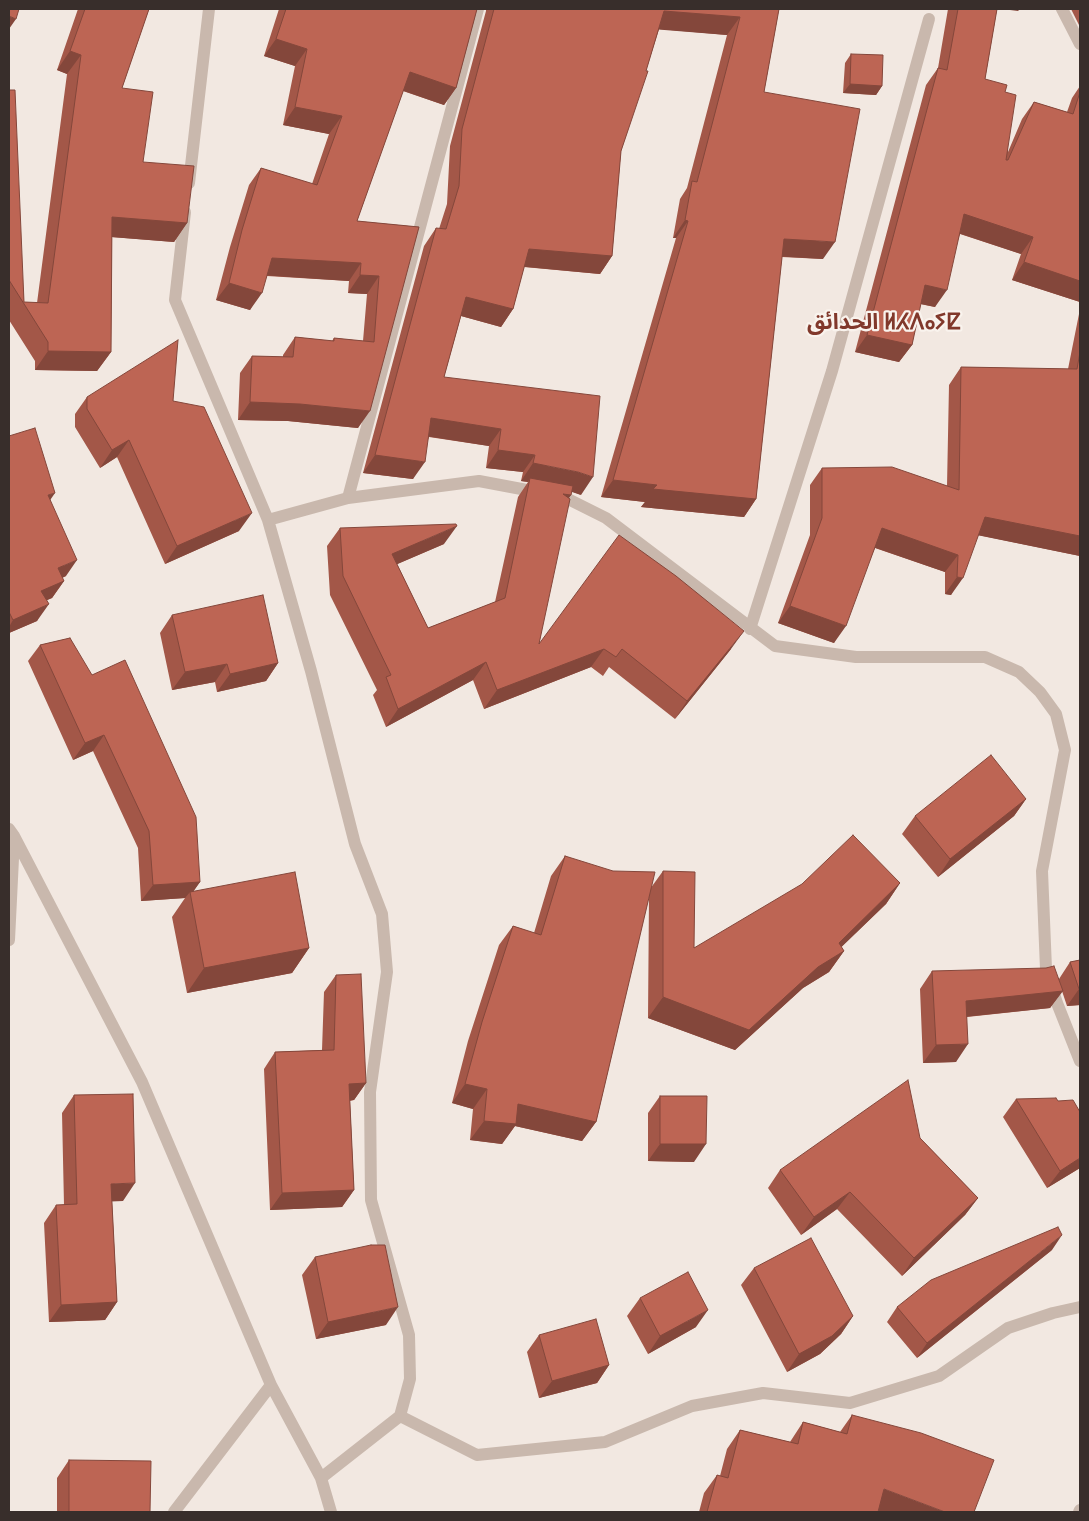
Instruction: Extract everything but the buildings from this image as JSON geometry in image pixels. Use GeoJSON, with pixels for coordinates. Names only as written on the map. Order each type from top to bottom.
{"type":"FeatureCollection","features":[{"type":"Feature","properties":{"kind":"street"},"geometry":{"type":"LineString","coordinates":[[209,9],[175,300],[268,520],[311,671],[355,844],[382,914],[387,972],[370,1092],[371,1200],[409,1335],[410,1379],[400,1416],[320,1478]]}},
{"type":"Feature","properties":{"kind":"street"},"geometry":{"type":"LineString","coordinates":[[348,498],[478,9]]}},
{"type":"Feature","properties":{"kind":"street"},"geometry":{"type":"LineString","coordinates":[[1062,9],[1080,44]]}},
{"type":"Feature","properties":{"kind":"street"},"geometry":{"type":"LineString","coordinates":[[750,628],[832,371],[929,20]]}},
{"type":"Feature","properties":{"kind":"street"},"geometry":{"type":"LineString","coordinates":[[268,520],[348,498],[479,481],[564,497],[606,518],[775,646],[856,657],[985,657],[1019,672],[1040,692],[1056,714],[1065,750],[1042,871],[1046,969],[1056,1003],[1080,1062]]}},
{"type":"Feature","properties":{"kind":"street"},"geometry":{"type":"LineString","coordinates":[[9,940],[12,832]]}},
{"type":"Feature","properties":{"kind":"street"},"geometry":{"type":"LineString","coordinates":[[12,832],[142,1082],[271,1385],[320,1478],[331,1512]]}},
{"type":"Feature","properties":{"kind":"street"},"geometry":{"type":"LineString","coordinates":[[400,1416],[478,1455],[605,1442],[692,1406],[763,1393],[850,1404],[939,1376],[1008,1328],[1053,1313],[1080,1307]]}},
{"type":"Feature","properties":{"kind":"street"},"geometry":{"type":"LineString","coordinates":[[174,1512],[271,1385]]}},
{"type":"Feature","properties":{"kind":"district","name":"الحدائق ⵍⵃⴷⴰⵢⵇ"},"geometry":{"type":"Point","coordinates":[884,323]}}]}
